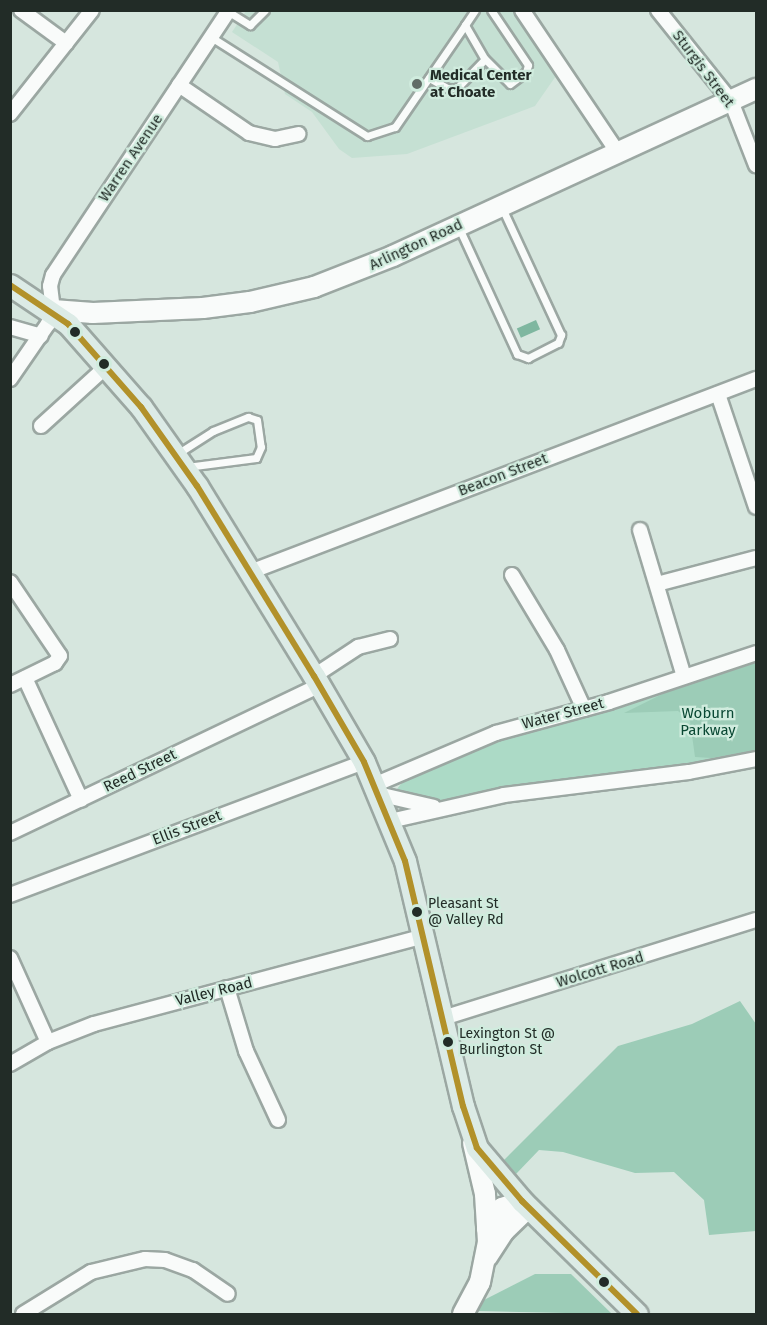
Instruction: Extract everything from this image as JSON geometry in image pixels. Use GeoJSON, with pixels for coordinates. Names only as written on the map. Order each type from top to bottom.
{"type":"FeatureCollection","features":[{"type":"Feature","properties":{"kind":"main road"},"geometry":{"type":"LineString","coordinates":[[10,285],[53,310],[107,366],[180,462],[317,680],[364,762],[407,866],[470,1129],[485,1161],[525,1205],[637,1314]]}},
{"type":"Feature","properties":{"kind":"street"},"geometry":{"type":"LineString","coordinates":[[21,10],[66,43]]}},
{"type":"Feature","properties":{"kind":"street"},"geometry":{"type":"LineString","coordinates":[[10,114],[92,10]]}},
{"type":"Feature","properties":{"kind":"street"},"geometry":{"type":"LineString","coordinates":[[522,10],[618,153]]}},
{"type":"Feature","properties":{"kind":"street","name":"Sturgis Street"},"geometry":{"type":"LineString","coordinates":[[658,10],[731,101],[756,165]]}},
{"type":"Feature","properties":{"kind":"street","name":"Warren Avenue"},"geometry":{"type":"LineString","coordinates":[[53,310],[50,286],[53,275],[211,38],[225,12]]}},
{"type":"Feature","properties":{"kind":"street"},"geometry":{"type":"LineString","coordinates":[[179,85],[249,133],[275,139],[298,134]]}},
{"type":"Feature","properties":{"kind":"street","name":"Arlington Road"},"geometry":{"type":"LineString","coordinates":[[53,310],[93,313],[177,310],[268,299],[347,276],[458,227],[756,88]]}},
{"type":"Feature","properties":{"kind":"street"},"geometry":{"type":"LineString","coordinates":[[10,379],[41,336],[53,310]]}},
{"type":"Feature","properties":{"kind":"street"},"geometry":{"type":"LineString","coordinates":[[10,327],[41,336]]}},
{"type":"Feature","properties":{"kind":"street"},"geometry":{"type":"LineString","coordinates":[[41,426],[107,366]]}},
{"type":"Feature","properties":{"kind":"street","name":"Beacon Street"},"geometry":{"type":"LineString","coordinates":[[250,572],[756,379]]}},
{"type":"Feature","properties":{"kind":"street"},"geometry":{"type":"LineString","coordinates":[[718,394],[756,507]]}},
{"type":"Feature","properties":{"kind":"street"},"geometry":{"type":"LineString","coordinates":[[640,530],[684,677]]}},
{"type":"Feature","properties":{"kind":"street"},"geometry":{"type":"LineString","coordinates":[[657,584],[756,558]]}},
{"type":"Feature","properties":{"kind":"street"},"geometry":{"type":"LineString","coordinates":[[512,575],[557,650],[584,709]]}},
{"type":"Feature","properties":{"kind":"street"},"geometry":{"type":"LineString","coordinates":[[10,582],[59,658],[10,685]]}},
{"type":"Feature","properties":{"kind":"street","name":"Reed Street"},"geometry":{"type":"LineString","coordinates":[[10,832],[81,800],[317,680],[358,647],[390,639]]}},
{"type":"Feature","properties":{"kind":"street","name":"Water Street"},"geometry":{"type":"LineString","coordinates":[[376,790],[488,736],[584,709],[756,653]]}},
{"type":"Feature","properties":{"kind":"street"},"geometry":{"type":"LineString","coordinates":[[25,678],[81,800]]}},
{"type":"Feature","properties":{"kind":"street"},"geometry":{"type":"LineString","coordinates":[[390,821],[445,806],[688,772],[756,759]]}},
{"type":"Feature","properties":{"kind":"street","name":"Ellis Street"},"geometry":{"type":"LineString","coordinates":[[10,895],[364,762]]}},
{"type":"Feature","properties":{"kind":"street"},"geometry":{"type":"LineString","coordinates":[[376,790],[426,806],[445,806]]}},
{"type":"Feature","properties":{"kind":"street","name":"Wolcott Road"},"geometry":{"type":"LineString","coordinates":[[443,1018],[756,920]]}},
{"type":"Feature","properties":{"kind":"street","name":"Valley Road"},"geometry":{"type":"LineString","coordinates":[[10,1064],[48,1042],[94,1024],[424,936]]}},
{"type":"Feature","properties":{"kind":"street"},"geometry":{"type":"LineString","coordinates":[[10,958],[48,1042]]}},
{"type":"Feature","properties":{"kind":"street"},"geometry":{"type":"LineString","coordinates":[[227,988],[246,1051],[278,1120]]}},
{"type":"Feature","properties":{"kind":"street"},"geometry":{"type":"LineString","coordinates":[[470,1129],[483,1183],[487,1229],[486,1260]]}},
{"type":"Feature","properties":{"kind":"street"},"geometry":{"type":"LineString","coordinates":[[487,1229],[502,1208],[525,1205]]}},
{"type":"Feature","properties":{"kind":"street"},"geometry":{"type":"LineString","coordinates":[[463,1314],[486,1260],[504,1231],[525,1205]]}},
{"type":"Feature","properties":{"kind":"street"},"geometry":{"type":"LineString","coordinates":[[22,1314],[87,1274],[145,1259],[165,1260],[193,1270],[228,1294]]}},
{"type":"Feature","properties":{"kind":"lane"},"geometry":{"type":"LineString","coordinates":[[225,12],[250,25],[266,10]]}},
{"type":"Feature","properties":{"kind":"lane"},"geometry":{"type":"LineString","coordinates":[[465,26],[485,59],[510,84],[528,69],[491,10]]}},
{"type":"Feature","properties":{"kind":"lane"},"geometry":{"type":"LineString","coordinates":[[211,38],[364,136],[395,128],[475,11]]}},
{"type":"Feature","properties":{"kind":"lane"},"geometry":{"type":"LineString","coordinates":[[429,78],[447,88],[457,88],[485,59]]}},
{"type":"Feature","properties":{"kind":"lane"},"geometry":{"type":"LineString","coordinates":[[458,227],[518,355],[525,359],[558,343],[561,335],[501,206]]}},
{"type":"Feature","properties":{"kind":"lane"},"geometry":{"type":"LineString","coordinates":[[248,417],[257,420],[261,447],[256,458],[180,462],[213,431],[248,417]]}},
{"type":"Feature","properties":{"kind":"shaded area","name":"Medical Center at Choate"},"geometry":{"type":"Polygon","coordinates":[[[246,11],[514,11],[558,73],[535,106],[407,154],[352,158],[339,149],[312,112],[285,94],[278,62],[232,32],[246,11]]]}},
{"type":"Feature","properties":{"kind":"shaded area"},"geometry":{"type":"Polygon","coordinates":[[[536,320],[540,329],[521,338],[517,329],[536,320]]]}},
{"type":"Feature","properties":{"kind":"green space","name":"Woburn Parkway"},"geometry":{"type":"Polygon","coordinates":[[[756,661],[756,755],[725,763],[507,789],[437,802],[421,801],[397,789],[404,780],[502,739],[613,709],[756,661]]]}},
{"type":"Feature","properties":{"kind":"green space"},"geometry":{"type":"Polygon","coordinates":[[[756,661],[756,750],[712,758],[695,757],[690,721],[678,711],[624,713],[689,681],[756,661]]]}},
{"type":"Feature","properties":{"kind":"green space"},"geometry":{"type":"Polygon","coordinates":[[[740,1001],[756,1024],[756,1231],[709,1235],[704,1200],[674,1172],[635,1173],[563,1152],[539,1150],[516,1174],[504,1160],[618,1046],[692,1024],[740,1001]]]}},
{"type":"Feature","properties":{"kind":"green space"},"geometry":{"type":"Polygon","coordinates":[[[535,1274],[571,1274],[612,1314],[478,1311],[482,1301],[535,1274]]]}},
{"type":"Feature","properties":{"kind":"transit line"},"geometry":{"type":"LineString","coordinates":[[10,285],[68,324],[141,407],[197,486],[314,676],[364,762],[405,861],[463,1106],[477,1148],[522,1201],[637,1314]]}},
{"type":"Feature","properties":{"kind":"place","name":"Medical Center at Choate"},"geometry":{"type":"Point","coordinates":[417,84]}},
{"type":"Feature","properties":{"kind":"place","name":"Pleasant St @ Valley Rd"},"geometry":{"type":"Point","coordinates":[417,912]}},
{"type":"Feature","properties":{"kind":"place","name":"Lexington St @ Burlington St"},"geometry":{"type":"Point","coordinates":[448,1042]}}]}
